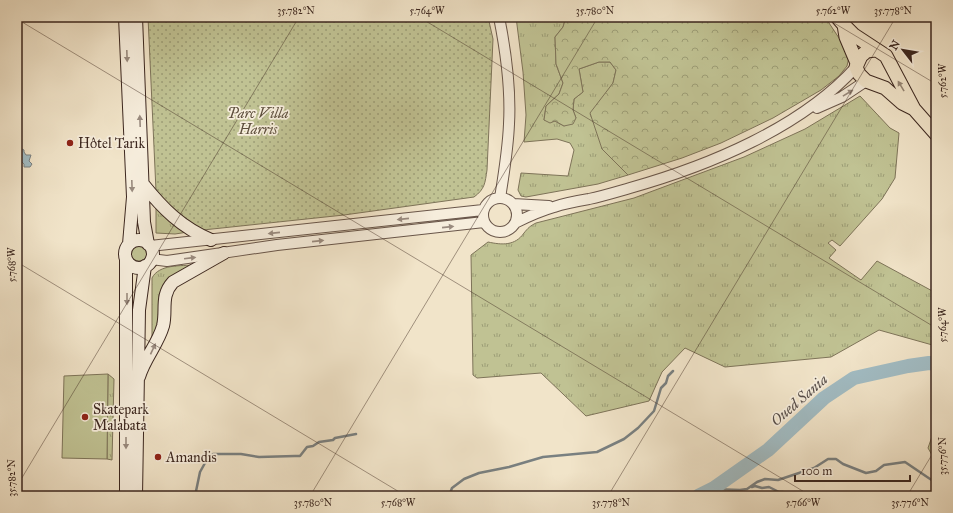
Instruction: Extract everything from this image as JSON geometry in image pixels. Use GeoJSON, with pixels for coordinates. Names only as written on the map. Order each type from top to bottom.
{"type":"FeatureCollection","features":[{"type":"Feature","properties":{"kind":"main road"},"geometry":{"type":"LineString","coordinates":[[125,17],[133,197],[129,244],[125,252],[131,494]]}},
{"type":"Feature","properties":{"kind":"main road"},"geometry":{"type":"LineString","coordinates":[[131,494],[137,384],[139,310],[148,262],[152,251],[149,245],[144,222],[136,17]]}},
{"type":"Feature","properties":{"kind":"main road"},"geometry":{"type":"LineString","coordinates":[[840,21],[854,35],[886,56],[914,109],[936,134]]}},
{"type":"Feature","properties":{"kind":"main road"},"geometry":{"type":"LineString","coordinates":[[840,21],[859,74],[868,82],[885,88],[902,103],[914,109]]}},
{"type":"Feature","properties":{"kind":"main road"},"geometry":{"type":"LineString","coordinates":[[857,65],[864,53],[876,50]]}},
{"type":"Feature","properties":{"kind":"main road"},"geometry":{"type":"LineString","coordinates":[[868,82],[880,82],[887,76],[889,72],[889,63]]}},
{"type":"Feature","properties":{"kind":"main road"},"geometry":{"type":"LineString","coordinates":[[143,184],[160,205],[175,219],[196,233],[211,240]]}},
{"type":"Feature","properties":{"kind":"main road"},"geometry":{"type":"LineString","coordinates":[[129,244],[136,240],[140,240],[149,245]]}},
{"type":"Feature","properties":{"kind":"main road"},"geometry":{"type":"LineString","coordinates":[[137,384],[140,372],[163,328],[165,296],[167,289],[173,282],[224,254]]}},
{"type":"Feature","properties":{"kind":"main road"},"geometry":{"type":"LineString","coordinates":[[126,260],[129,264],[137,267],[148,262]]}},
{"type":"Feature","properties":{"kind":"street"},"geometry":{"type":"LineString","coordinates":[[499,17],[505,50],[509,87],[506,161],[500,198]]}},
{"type":"Feature","properties":{"kind":"street"},"geometry":{"type":"LineString","coordinates":[[555,206],[513,204],[506,199],[500,198],[490,201],[483,210],[484,222],[490,229],[501,232],[509,229],[515,223],[555,206],[631,188],[697,165],[740,147],[776,130],[804,113],[830,94],[857,65]]}},
{"type":"Feature","properties":{"kind":"street"},"geometry":{"type":"LineString","coordinates":[[804,113],[830,103],[868,82]]}},
{"type":"Feature","properties":{"kind":"street"},"geometry":{"type":"LineString","coordinates":[[513,204],[517,216],[515,223]]}},
{"type":"Feature","properties":{"kind":"street"},"geometry":{"type":"LineString","coordinates":[[149,245],[211,240],[483,210]]}},
{"type":"Feature","properties":{"kind":"street"},"geometry":{"type":"LineString","coordinates":[[148,262],[224,254],[277,245],[484,222]]}},
{"type":"Feature","properties":{"kind":"green space","name":"Parc Villa Harris"},"geometry":{"type":"Polygon","coordinates":[[[148,17],[488,17],[493,39],[487,170],[485,182],[482,188],[474,197],[344,215],[203,230],[176,213],[156,191],[148,17]]]}},
{"type":"Feature","properties":{"kind":"green space"},"geometry":{"type":"Polygon","coordinates":[[[516,17],[566,17],[563,27],[555,37],[556,64],[563,83],[559,94],[546,106],[544,120],[555,121],[564,126],[576,118],[573,110],[574,99],[583,92],[579,69],[599,62],[610,62],[616,70],[613,83],[603,98],[602,149],[628,175],[598,184],[526,197],[521,196],[518,190],[521,173],[568,176],[574,150],[570,143],[557,139],[524,142],[526,115],[523,72],[516,17]]]}},
{"type":"Feature","properties":{"kind":"green space"},"geometry":{"type":"Polygon","coordinates":[[[566,17],[825,17],[847,50],[849,57],[847,66],[839,76],[821,90],[773,118],[721,143],[682,158],[628,175],[602,149],[590,113],[613,83],[616,70],[610,62],[599,62],[579,69],[583,92],[574,99],[573,110],[576,118],[573,124],[564,126],[555,121],[550,123],[544,120],[546,106],[559,94],[563,83],[556,64],[555,37],[563,27],[566,17]]]}},
{"type":"Feature","properties":{"kind":"green space"},"geometry":{"type":"Polygon","coordinates":[[[860,96],[890,128],[899,133],[895,178],[882,199],[840,246],[832,240],[828,243],[836,250],[829,258],[861,280],[877,261],[936,293],[936,346],[879,330],[831,357],[725,367],[685,348],[662,372],[649,401],[586,416],[541,373],[477,378],[473,375],[471,255],[488,242],[508,244],[517,240],[529,227],[536,223],[634,198],[744,157],[805,129],[860,96]]]}},
{"type":"Feature","properties":{"kind":"green space"},"geometry":{"type":"Polygon","coordinates":[[[156,204],[188,232],[175,234],[156,233],[156,204]]]}},
{"type":"Feature","properties":{"kind":"green space"},"geometry":{"type":"Polygon","coordinates":[[[139,245],[146,250],[147,253],[142,260],[139,261],[132,256],[131,253],[136,246],[139,245]]]}},
{"type":"Feature","properties":{"kind":"green space"},"geometry":{"type":"Polygon","coordinates":[[[195,265],[173,279],[152,344],[152,278],[155,273],[165,268],[195,265]]]}},
{"type":"Feature","properties":{"kind":"green space"},"geometry":{"type":"Polygon","coordinates":[[[108,374],[114,379],[112,460],[107,459],[108,374]]]}},
{"type":"Feature","properties":{"kind":"green space","name":"Skatepark Malabata"},"geometry":{"type":"Polygon","coordinates":[[[108,374],[107,459],[62,458],[64,376],[108,374]]]}},
{"type":"Feature","properties":{"kind":"green space"},"geometry":{"type":"Polygon","coordinates":[[[936,425],[936,462],[928,448],[936,425]]]}},
{"type":"Feature","properties":{"kind":"water"},"geometry":{"type":"Polygon","coordinates":[[[22,149],[26,155],[31,155],[29,161],[32,164],[30,167],[24,167],[24,164],[18,158],[19,152],[22,149]]]}},
{"type":"Feature","properties":{"kind":"pier"},"geometry":{"type":"Polygon","coordinates":[[[39,492],[61,492],[61,496],[39,496],[39,492]]]}},
{"type":"Feature","properties":{"kind":"waterway","name":"Oued Sania"},"geometry":{"type":"LineString","coordinates":[[698,496],[714,488],[768,450],[824,398],[854,378],[908,366],[929,363],[936,364]]}},
{"type":"Feature","properties":{"kind":"waterway"},"geometry":{"type":"LineString","coordinates":[[449,496],[452,488],[464,479],[479,473],[509,467],[543,457],[597,452],[624,439],[638,428],[654,411],[661,388],[666,383],[668,376],[673,371]]}},
{"type":"Feature","properties":{"kind":"waterway"},"geometry":{"type":"LineString","coordinates":[[195,496],[200,472],[205,463],[213,454],[241,454],[259,457],[300,456],[307,447],[313,446],[319,442],[356,434]]}},
{"type":"Feature","properties":{"kind":"waterway"},"geometry":{"type":"LineString","coordinates":[[713,489],[747,489],[757,482],[765,479],[778,480],[814,468],[828,459],[836,459],[843,464],[866,473],[876,471],[884,465],[905,462],[936,483]]}},
{"type":"Feature","properties":{"kind":"waterway"},"geometry":{"type":"LineString","coordinates":[[752,487],[769,487],[779,492],[783,492],[785,496]]}},
{"type":"Feature","properties":{"kind":"place","name":"Hôtel Tarik"},"geometry":{"type":"Point","coordinates":[70,143]}},
{"type":"Feature","properties":{"kind":"place","name":"Skatepark Malabata"},"geometry":{"type":"Point","coordinates":[85,417]}},
{"type":"Feature","properties":{"kind":"place","name":"Amandis"},"geometry":{"type":"Point","coordinates":[158,457]}}]}
